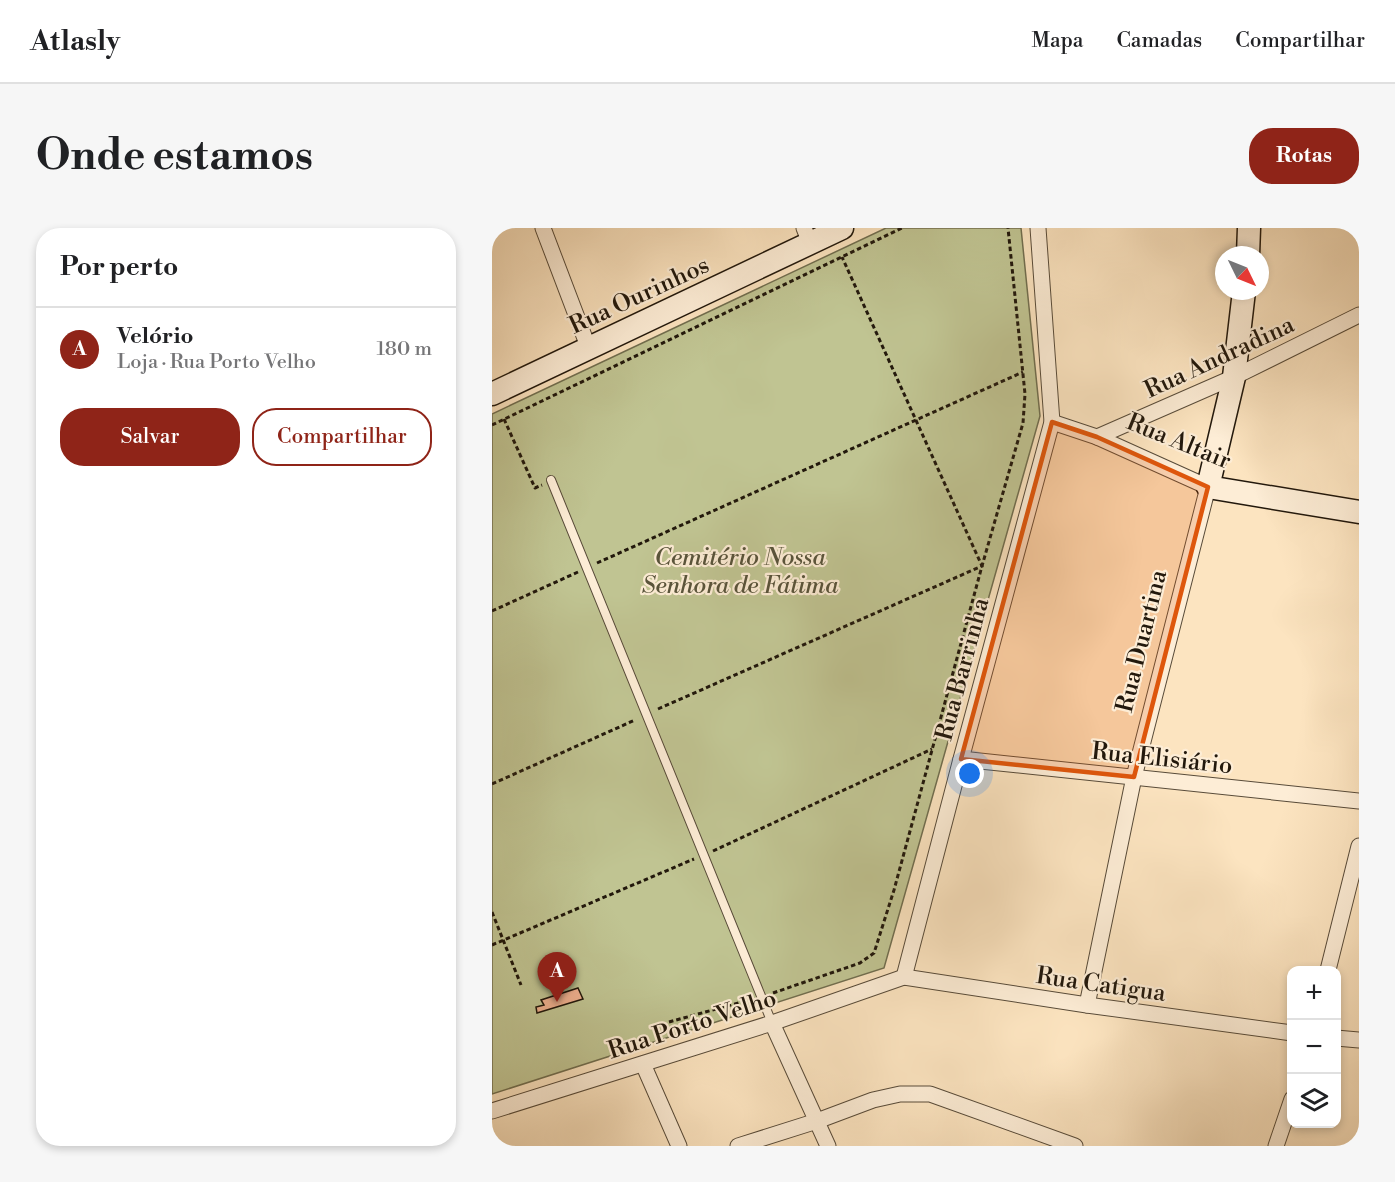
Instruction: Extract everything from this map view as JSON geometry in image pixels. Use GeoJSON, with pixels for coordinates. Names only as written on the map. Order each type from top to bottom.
{"type":"FeatureCollection","features":[{"type":"Feature","properties":{"kind":"street"},"geometry":{"type":"LineString","coordinates":[[543,228],[589,349]]}},
{"type":"Feature","properties":{"kind":"street","name":"Rua Ourinhos"},"geometry":{"type":"LineString","coordinates":[[492,394],[589,349],[807,236],[842,228]]}},
{"type":"Feature","properties":{"kind":"street","name":"Rua Barrinha"},"geometry":{"type":"LineString","coordinates":[[904,977],[1053,422],[1038,228]]}},
{"type":"Feature","properties":{"kind":"street"},"geometry":{"type":"LineString","coordinates":[[1248,246],[1249,228]]}},
{"type":"Feature","properties":{"kind":"street","name":"Rua Duartina"},"geometry":{"type":"LineString","coordinates":[[1087,1005],[1134,777],[1234,377],[1243,300]]}},
{"type":"Feature","properties":{"kind":"street","name":"Rua Andradina"},"geometry":{"type":"LineString","coordinates":[[1098,437],[1234,377],[1359,315]]}},
{"type":"Feature","properties":{"kind":"street","name":"Rua Altair"},"geometry":{"type":"LineString","coordinates":[[1053,422],[1098,437],[1208,487],[1359,512]]}},
{"type":"Feature","properties":{"kind":"street","name":"Rua Elisiário"},"geometry":{"type":"LineString","coordinates":[[961,759],[1359,801]]}},
{"type":"Feature","properties":{"kind":"street"},"geometry":{"type":"LineString","coordinates":[[1329,966],[1359,846]]}},
{"type":"Feature","properties":{"kind":"street","name":"Rua Catigua"},"geometry":{"type":"LineString","coordinates":[[904,977],[1287,1032]]}},
{"type":"Feature","properties":{"kind":"street","name":"Rua Porto Velho"},"geometry":{"type":"LineString","coordinates":[[492,1111],[772,1023],[904,977]]}},
{"type":"Feature","properties":{"kind":"street"},"geometry":{"type":"LineString","coordinates":[[772,1023],[828,1146]]}},
{"type":"Feature","properties":{"kind":"street"},"geometry":{"type":"LineString","coordinates":[[1341,1038],[1359,1040]]}},
{"type":"Feature","properties":{"kind":"street"},"geometry":{"type":"LineString","coordinates":[[643,1064],[679,1146]]}},
{"type":"Feature","properties":{"kind":"street"},"geometry":{"type":"LineString","coordinates":[[738,1146],[817,1122],[873,1100],[900,1095],[930,1094],[1075,1146]]}},
{"type":"Feature","properties":{"kind":"street"},"geometry":{"type":"LineString","coordinates":[[1276,1146],[1287,1114]]}},
{"type":"Feature","properties":{"kind":"lane"},"geometry":{"type":"LineString","coordinates":[[551,480],[772,1023]]}},
{"type":"Feature","properties":{"kind":"path"},"geometry":{"type":"LineString","coordinates":[[492,425],[902,228]]}},
{"type":"Feature","properties":{"kind":"path"},"geometry":{"type":"LineString","coordinates":[[669,1022],[761,997],[860,963],[874,953],[894,890],[1023,423],[1025,394],[1008,228]]}},
{"type":"Feature","properties":{"kind":"path"},"geometry":{"type":"LineString","coordinates":[[842,257],[982,566]]}},
{"type":"Feature","properties":{"kind":"path"},"geometry":{"type":"LineString","coordinates":[[492,611],[1023,372]]}},
{"type":"Feature","properties":{"kind":"path"},"geometry":{"type":"LineString","coordinates":[[504,419],[536,488],[551,480]]}},
{"type":"Feature","properties":{"kind":"path"},"geometry":{"type":"LineString","coordinates":[[492,784],[982,566]]}},
{"type":"Feature","properties":{"kind":"path"},"geometry":{"type":"LineString","coordinates":[[492,912],[521,985]]}},
{"type":"Feature","properties":{"kind":"highlighted area"},"geometry":{"type":"Polygon","coordinates":[[[1052,422],[1097,437],[1208,487],[1134,777],[961,759],[1052,422]]]}},
{"type":"Feature","properties":{"kind":"green space","name":"Cemitério Nossa Senhora de Fátima"},"geometry":{"type":"Polygon","coordinates":[[[886,228],[1021,228],[1040,416],[884,968],[492,1094],[492,414],[886,228]]]}},
{"type":"Feature","properties":{"kind":"building"},"geometry":{"type":"Polygon","coordinates":[[[578,988],[583,999],[537,1013],[536,1007],[544,1005],[541,1000],[578,988]]]}},
{"type":"Feature","properties":{"kind":"place","name":"Velório"},"geometry":{"type":"Point","coordinates":[557,1002]}}]}
